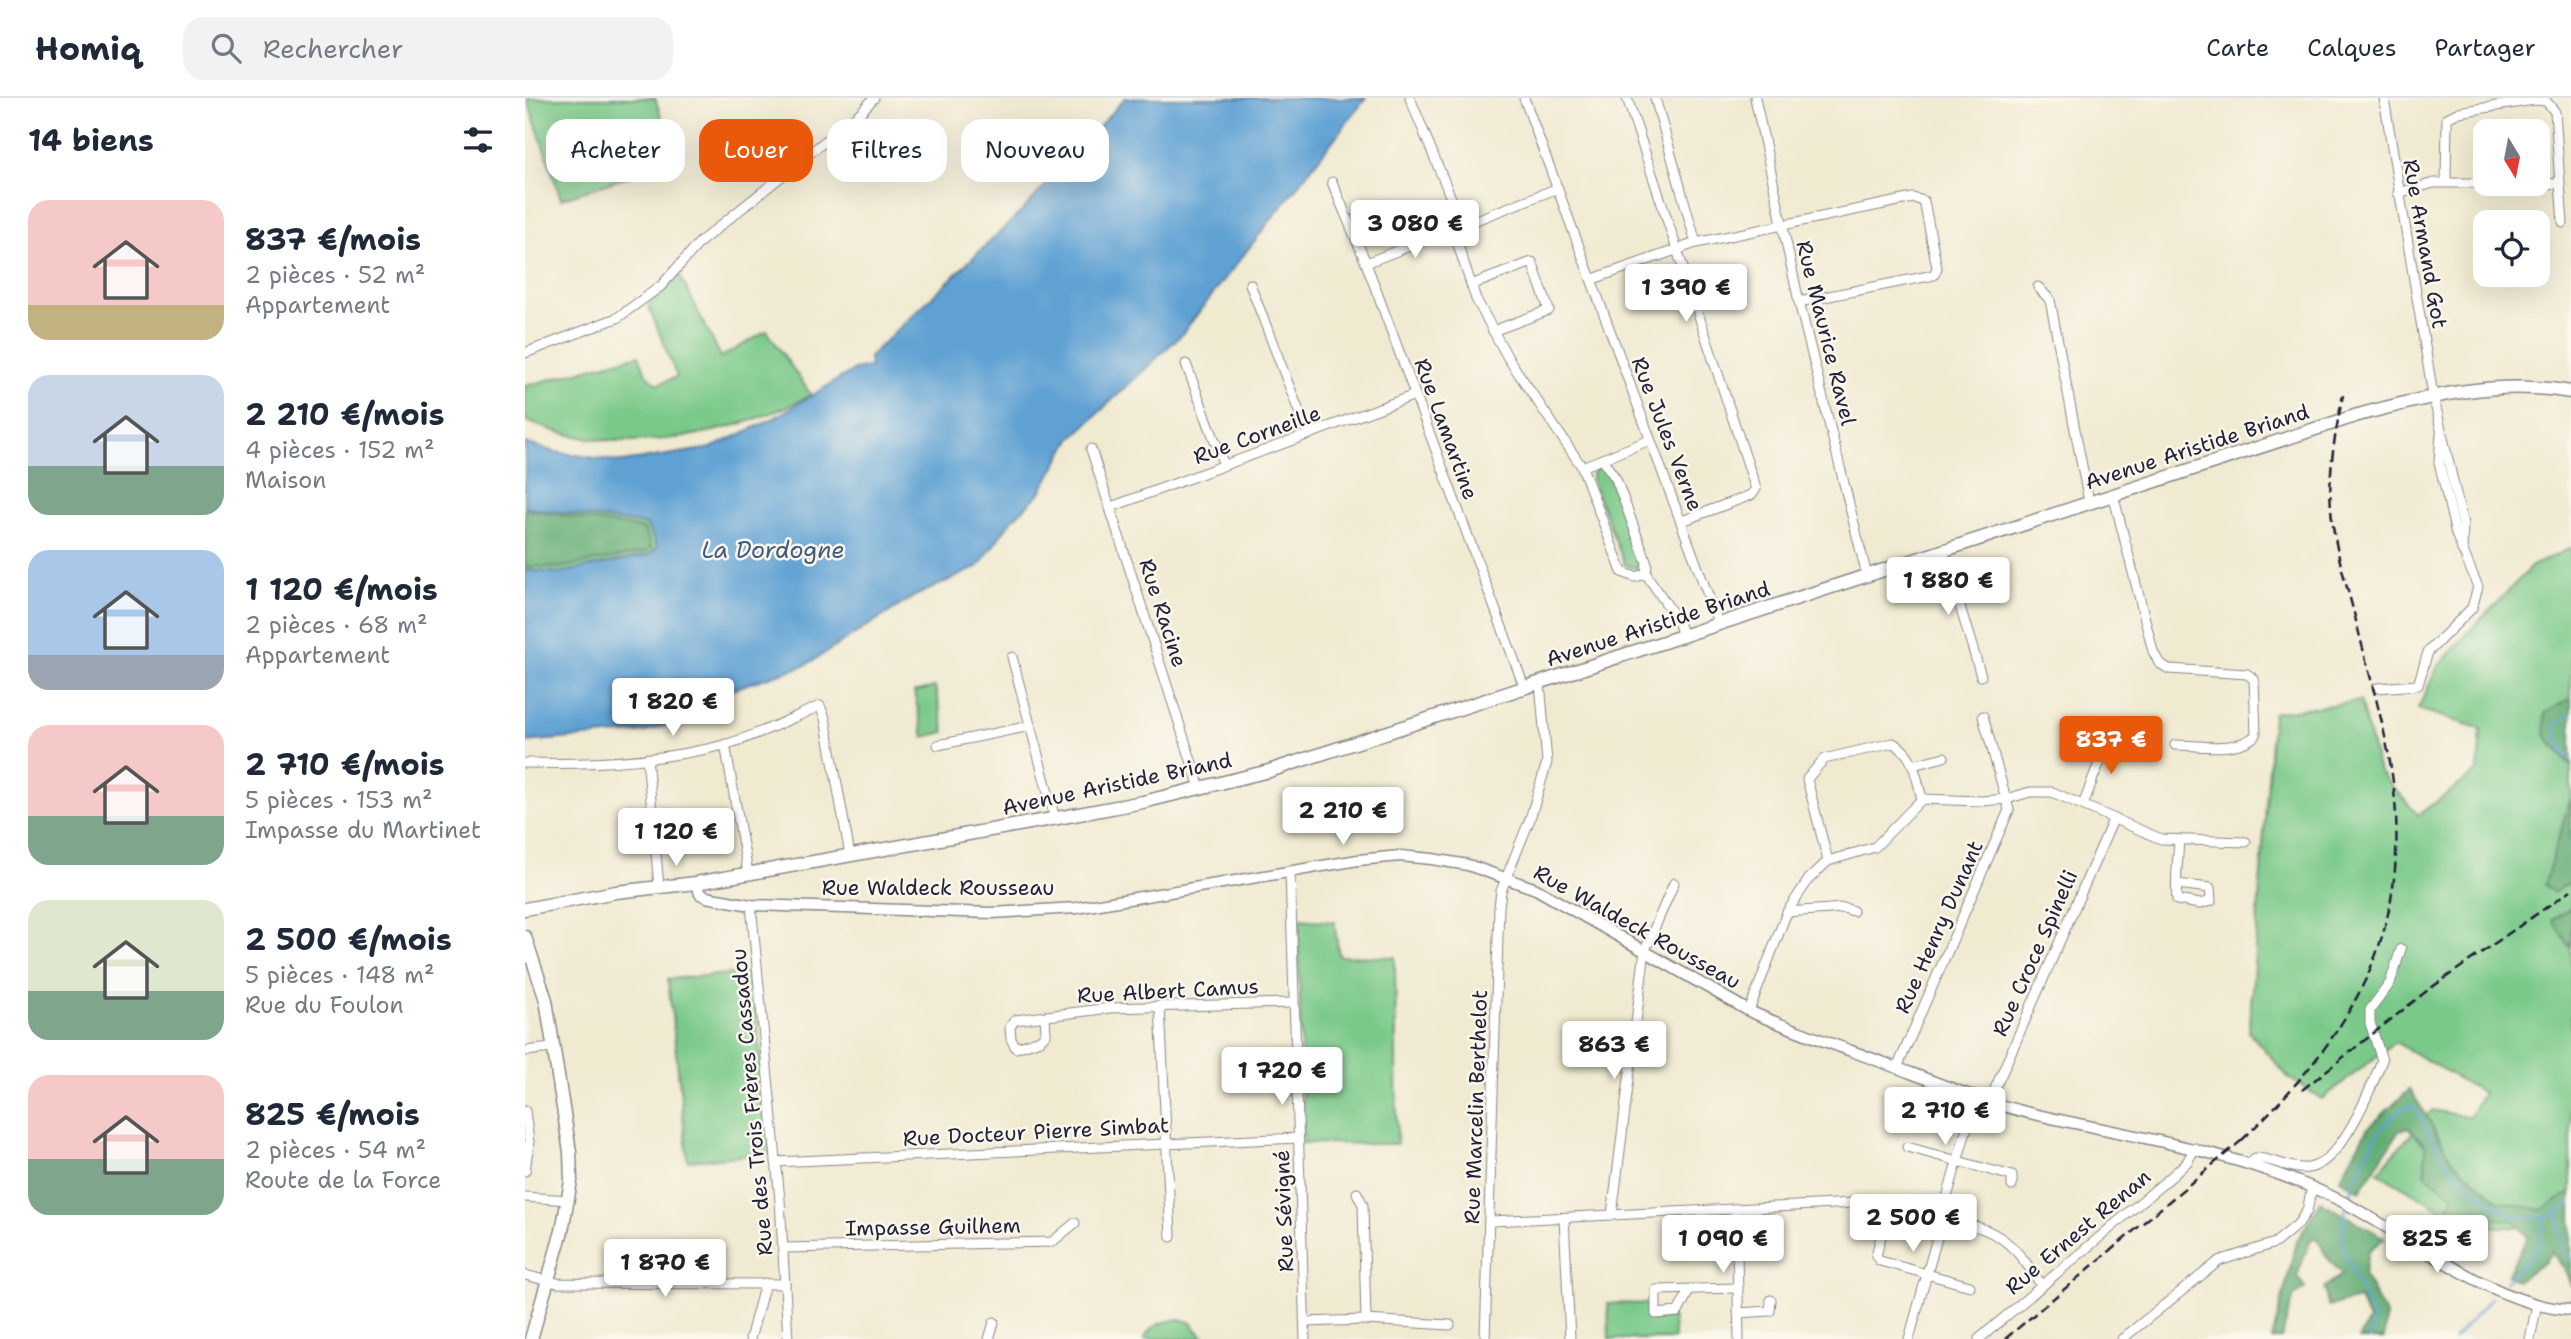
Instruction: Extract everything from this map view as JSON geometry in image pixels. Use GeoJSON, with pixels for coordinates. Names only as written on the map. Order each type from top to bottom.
{"type":"FeatureCollection","features":[{"type":"Feature","properties":{"kind":"main road","name":"Avenue Aristide Briand"},"geometry":{"type":"LineString","coordinates":[[525,909],[659,886],[696,883],[1055,819],[1200,788],[1282,767],[1525,689],[2358,415],[2433,395],[2495,387],[2545,387],[2571,391]]}},
{"type":"Feature","properties":{"kind":"main road"},"geometry":{"type":"LineString","coordinates":[[525,937],[546,1000],[570,1152],[569,1200],[531,1339]]}},
{"type":"Feature","properties":{"kind":"street"},"geometry":{"type":"LineString","coordinates":[[525,353],[617,318],[661,286],[700,242],[860,113],[874,98]]}},
{"type":"Feature","properties":{"kind":"street"},"geometry":{"type":"LineString","coordinates":[[1411,98],[1458,228],[1471,285],[1493,331],[1508,358],[1582,467],[1622,572],[1635,577],[1646,574]]}},
{"type":"Feature","properties":{"kind":"street","name":"Rue Jules Verne"},"geometry":{"type":"LineString","coordinates":[[1524,98],[1719,625]]}},
{"type":"Feature","properties":{"kind":"street"},"geometry":{"type":"LineString","coordinates":[[1627,98],[1756,489],[1751,495],[1682,521]]}},
{"type":"Feature","properties":{"kind":"street"},"geometry":{"type":"LineString","coordinates":[[1655,98],[1696,243]]}},
{"type":"Feature","properties":{"kind":"street","name":"Rue Maurice Ravel"},"geometry":{"type":"LineString","coordinates":[[1755,98],[1799,302],[1867,576]]}},
{"type":"Feature","properties":{"kind":"street","name":"Rue Armand Got"},"geometry":{"type":"LineString","coordinates":[[2377,688],[2418,685],[2428,652],[2472,608],[2478,587],[2462,550],[2463,524],[2433,395],[2384,98]]}},
{"type":"Feature","properties":{"kind":"street"},"geometry":{"type":"LineString","coordinates":[[2446,182],[2447,118],[2459,111],[2534,100],[2546,101],[2554,112],[2563,223]]}},
{"type":"Feature","properties":{"kind":"street","name":"Rue Lamartine"},"geometry":{"type":"LineString","coordinates":[[1332,182],[1366,262],[1525,689]]}},
{"type":"Feature","properties":{"kind":"street"},"geometry":{"type":"LineString","coordinates":[[2398,193],[2446,182],[2473,183]]}},
{"type":"Feature","properties":{"kind":"street"},"geometry":{"type":"LineString","coordinates":[[2550,184],[2560,184]]}},
{"type":"Feature","properties":{"kind":"street"},"geometry":{"type":"LineString","coordinates":[[1366,262],[1558,188]]}},
{"type":"Feature","properties":{"kind":"street"},"geometry":{"type":"LineString","coordinates":[[1593,279],[1696,243],[1913,198],[1924,201],[1937,268],[1934,275],[1799,302]]}},
{"type":"Feature","properties":{"kind":"street"},"geometry":{"type":"LineString","coordinates":[[1471,285],[1532,262],[1549,310],[1493,331]]}},
{"type":"Feature","properties":{"kind":"street"},"geometry":{"type":"LineString","coordinates":[[1250,284],[1308,435]]}},
{"type":"Feature","properties":{"kind":"street"},"geometry":{"type":"LineString","coordinates":[[2038,287],[2050,300],[2089,502]]}},
{"type":"Feature","properties":{"kind":"street"},"geometry":{"type":"LineString","coordinates":[[1186,364],[1224,465]]}},
{"type":"Feature","properties":{"kind":"street","name":"Rue Corneille"},"geometry":{"type":"LineString","coordinates":[[1111,507],[1415,395]]}},
{"type":"Feature","properties":{"kind":"street"},"geometry":{"type":"LineString","coordinates":[[1582,467],[1650,440]]}},
{"type":"Feature","properties":{"kind":"street","name":"Rue Racine"},"geometry":{"type":"LineString","coordinates":[[1091,449],[1200,788]]}},
{"type":"Feature","properties":{"kind":"street"},"geometry":{"type":"LineString","coordinates":[[1602,459],[1616,479],[1647,563],[1646,574],[1678,621],[1682,637]]}},
{"type":"Feature","properties":{"kind":"street"},"geometry":{"type":"LineString","coordinates":[[2113,494],[2153,651],[2159,663],[2169,669],[2247,674],[2254,679],[2256,735],[2248,743],[2236,746],[2175,745]]}},
{"type":"Feature","properties":{"kind":"street"},"geometry":{"type":"LineString","coordinates":[[1943,550],[1981,676]]}},
{"type":"Feature","properties":{"kind":"street"},"geometry":{"type":"LineString","coordinates":[[1012,657],[1055,819]]}},
{"type":"Feature","properties":{"kind":"street","name":"Rue Marcelin Berthelot"},"geometry":{"type":"LineString","coordinates":[[1485,1339],[1491,1220],[1499,907],[1547,762],[1540,684]]}},
{"type":"Feature","properties":{"kind":"street"},"geometry":{"type":"LineString","coordinates":[[525,763],[570,764],[647,758],[725,744],[820,706],[825,718],[850,855]]}},
{"type":"Feature","properties":{"kind":"street"},"geometry":{"type":"LineString","coordinates":[[1983,716],[2001,789],[2007,799]]}},
{"type":"Feature","properties":{"kind":"street"},"geometry":{"type":"LineString","coordinates":[[938,744],[1030,726]]}},
{"type":"Feature","properties":{"kind":"street"},"geometry":{"type":"LineString","coordinates":[[2083,805],[2110,747],[2120,742],[2137,742]]}},
{"type":"Feature","properties":{"kind":"street"},"geometry":{"type":"LineString","coordinates":[[1828,861],[1807,779],[1815,766],[1824,759],[1893,743],[1903,748],[1913,765],[1922,799]]}},
{"type":"Feature","properties":{"kind":"street"},"geometry":{"type":"LineString","coordinates":[[725,744],[748,873]]}},
{"type":"Feature","properties":{"kind":"street"},"geometry":{"type":"LineString","coordinates":[[1913,765],[1944,757]]}},
{"type":"Feature","properties":{"kind":"street"},"geometry":{"type":"LineString","coordinates":[[647,758],[659,886]]}},
{"type":"Feature","properties":{"kind":"street"},"geometry":{"type":"LineString","coordinates":[[1749,1011],[1787,912],[1809,879],[1828,861],[1875,847],[1922,799],[2007,799],[2030,792],[2052,792],[2154,837],[2246,842]]}},
{"type":"Feature","properties":{"kind":"street","name":"Rue Henry Dunant"},"geometry":{"type":"LineString","coordinates":[[1897,1068],[2009,810],[2007,799]]}},
{"type":"Feature","properties":{"kind":"street","name":"Rue Croce Spinelli"},"geometry":{"type":"LineString","coordinates":[[1944,1208],[1966,1127],[1987,1107],[2113,820]]}},
{"type":"Feature","properties":{"kind":"street"},"geometry":{"type":"LineString","coordinates":[[2177,884],[2179,840]]}},
{"type":"Feature","properties":{"kind":"street","name":"Rue Waldeck Rousseau"},"geometry":{"type":"LineString","coordinates":[[696,883],[700,894],[706,897],[751,905],[992,913],[1076,908],[1400,856],[1468,865],[1536,889],[1749,1011],[1989,1101],[2251,1163],[2312,1187],[2355,1208],[2436,1257],[2506,1292],[2537,1304],[2571,1310]]}},
{"type":"Feature","properties":{"kind":"street","name":"Rue Sévigné"},"geometry":{"type":"LineString","coordinates":[[1290,872],[1305,1339]]}},
{"type":"Feature","properties":{"kind":"street"},"geometry":{"type":"LineString","coordinates":[[1612,1216],[1645,950],[1674,883]]}},
{"type":"Feature","properties":{"kind":"street","name":"Rue des Trois Frères Cassadou"},"geometry":{"type":"LineString","coordinates":[[751,905],[784,1248],[787,1339]]}},
{"type":"Feature","properties":{"kind":"street"},"geometry":{"type":"LineString","coordinates":[[1787,912],[1844,908],[1853,911]]}},
{"type":"Feature","properties":{"kind":"street"},"geometry":{"type":"LineString","coordinates":[[2251,1163],[2255,1158],[2265,1158],[2304,1169],[2321,1166],[2335,1154],[2382,1060],[2370,1023],[2370,1010],[2390,983],[2401,949]]}},
{"type":"Feature","properties":{"kind":"street","name":"Rue Albert Camus"},"geometry":{"type":"LineString","coordinates":[[1045,1016],[1046,1034],[1040,1040],[1016,1048],[1011,1040],[1010,1027],[1015,1020],[1045,1016],[1110,1008],[1293,1003]]}},
{"type":"Feature","properties":{"kind":"street"},"geometry":{"type":"LineString","coordinates":[[1160,1006],[1171,1237]]}},
{"type":"Feature","properties":{"kind":"street"},"geometry":{"type":"LineString","coordinates":[[525,1051],[552,1048]]}},
{"type":"Feature","properties":{"kind":"street"},"geometry":{"type":"LineString","coordinates":[[525,1111],[529,1142],[525,1171]]}},
{"type":"Feature","properties":{"kind":"street","name":"Rue Docteur Pierre Simbat"},"geometry":{"type":"LineString","coordinates":[[776,1162],[1298,1138]]}},
{"type":"Feature","properties":{"kind":"street"},"geometry":{"type":"LineString","coordinates":[[1907,1147],[2012,1176],[2012,1186]]}},
{"type":"Feature","properties":{"kind":"street","name":"Rue Ernest Renan"},"geometry":{"type":"LineString","coordinates":[[1979,1339],[2173,1175],[2187,1162],[2195,1148]]}},
{"type":"Feature","properties":{"kind":"street"},"geometry":{"type":"LineString","coordinates":[[2122,1339],[2219,1261],[2274,1242],[2298,1224],[2307,1211],[2312,1187]]}},
{"type":"Feature","properties":{"kind":"street"},"geometry":{"type":"LineString","coordinates":[[1357,1193],[1363,1205],[1366,1320]]}},
{"type":"Feature","properties":{"kind":"street"},"geometry":{"type":"LineString","coordinates":[[525,1197],[569,1200]]}},
{"type":"Feature","properties":{"kind":"street"},"geometry":{"type":"LineString","coordinates":[[1491,1220],[1889,1204],[1934,1214],[1944,1208],[1952,1213],[1952,1222]]}},
{"type":"Feature","properties":{"kind":"street"},"geometry":{"type":"LineString","coordinates":[[1889,1204],[1876,1256],[1880,1261],[1970,1286]]}},
{"type":"Feature","properties":{"kind":"street"},"geometry":{"type":"LineString","coordinates":[[1736,1210],[1739,1339]]}},
{"type":"Feature","properties":{"kind":"street"},"geometry":{"type":"LineString","coordinates":[[1934,1214],[1935,1223],[1940,1227]]}},
{"type":"Feature","properties":{"kind":"street"},"geometry":{"type":"LineString","coordinates":[[1564,1218],[1570,1339]]}},
{"type":"Feature","properties":{"kind":"street"},"geometry":{"type":"LineString","coordinates":[[1940,1227],[1952,1222],[1991,1230],[2002,1237],[2042,1286]]}},
{"type":"Feature","properties":{"kind":"street","name":"Impasse Guilhem"},"geometry":{"type":"LineString","coordinates":[[784,1248],[1052,1242],[1075,1223]]}},
{"type":"Feature","properties":{"kind":"street"},"geometry":{"type":"LineString","coordinates":[[1909,1339],[1940,1227]]}},
{"type":"Feature","properties":{"kind":"street"},"geometry":{"type":"LineString","coordinates":[[525,1275],[547,1281],[785,1284]]}},
{"type":"Feature","properties":{"kind":"street"},"geometry":{"type":"LineString","coordinates":[[750,1339],[765,1283]]}},
{"type":"Feature","properties":{"kind":"street"},"geometry":{"type":"LineString","coordinates":[[1690,1289],[1738,1288]]}},
{"type":"Feature","properties":{"kind":"street"},"geometry":{"type":"LineString","coordinates":[[1738,1313],[1770,1311],[1771,1300]]}},
{"type":"Feature","properties":{"kind":"street"},"geometry":{"type":"LineString","coordinates":[[2530,1339],[2537,1304]]}},
{"type":"Feature","properties":{"kind":"street"},"geometry":{"type":"LineString","coordinates":[[1305,1322],[1366,1320],[1450,1325]]}},
{"type":"Feature","properties":{"kind":"street"},"geometry":{"type":"LineString","coordinates":[[989,1339],[995,1322]]}},
{"type":"Feature","properties":{"kind":"green space"},"geometry":{"type":"Polygon","coordinates":[[[527,98],[655,98],[662,119],[546,119],[546,154],[527,98]]]}},
{"type":"Feature","properties":{"kind":"green space"},"geometry":{"type":"Polygon","coordinates":[[[555,182],[612,182],[561,199],[555,182]]]}},
{"type":"Feature","properties":{"kind":"green space"},"geometry":{"type":"Polygon","coordinates":[[[679,274],[721,357],[767,331],[811,395],[743,423],[670,439],[595,439],[559,432],[525,420],[525,386],[639,355],[646,374],[658,384],[677,377],[648,305],[679,274]]]}},
{"type":"Feature","properties":{"kind":"green space"},"geometry":{"type":"Polygon","coordinates":[[[1600,466],[1607,469],[1641,558],[1636,568],[1625,565],[1592,481],[1592,473],[1600,466]]]}},
{"type":"Feature","properties":{"kind":"green space"},"geometry":{"type":"Polygon","coordinates":[[[525,507],[647,525],[657,547],[650,555],[558,573],[525,570],[525,507]]]}},
{"type":"Feature","properties":{"kind":"green space"},"geometry":{"type":"Polygon","coordinates":[[[525,509],[644,529],[651,547],[647,552],[558,568],[525,566],[525,509]]]}},
{"type":"Feature","properties":{"kind":"green space"},"geometry":{"type":"Polygon","coordinates":[[[2571,548],[2571,1222],[2565,1229],[2469,1226],[2378,1172],[2432,1110],[2469,1117],[2483,1093],[2395,1042],[2322,1099],[2289,1078],[2249,1032],[2273,713],[2360,701],[2379,772],[2418,815],[2478,771],[2481,729],[2418,709],[2438,666],[2532,566],[2571,548]]]}},
{"type":"Feature","properties":{"kind":"green space"},"geometry":{"type":"Polygon","coordinates":[[[935,687],[945,732],[924,737],[914,692],[935,687]]]}},
{"type":"Feature","properties":{"kind":"green space"},"geometry":{"type":"Polygon","coordinates":[[[2571,698],[2571,766],[2545,735],[2545,713],[2571,698]]]}},
{"type":"Feature","properties":{"kind":"green space"},"geometry":{"type":"Polygon","coordinates":[[[2571,797],[2571,881],[2554,893],[2544,885],[2571,797]]]}},
{"type":"Feature","properties":{"kind":"green space"},"geometry":{"type":"Polygon","coordinates":[[[2571,908],[2571,949],[2552,920],[2571,908]]]}},
{"type":"Feature","properties":{"kind":"green space"},"geometry":{"type":"Polygon","coordinates":[[[1298,919],[1334,922],[1339,956],[1395,957],[1397,1144],[1303,1143],[1298,919]]]}},
{"type":"Feature","properties":{"kind":"green space"},"geometry":{"type":"Polygon","coordinates":[[[752,972],[772,1153],[688,1161],[668,979],[752,972]]]}},
{"type":"Feature","properties":{"kind":"green space"},"geometry":{"type":"Polygon","coordinates":[[[2410,1089],[2453,1161],[2498,1201],[2542,1210],[2571,1192],[2571,1286],[2565,1269],[2551,1252],[2545,1262],[2516,1281],[2507,1275],[2528,1237],[2514,1221],[2483,1217],[2466,1241],[2441,1228],[2453,1196],[2425,1174],[2425,1145],[2409,1128],[2399,1131],[2360,1191],[2340,1179],[2367,1129],[2410,1089]]]}},
{"type":"Feature","properties":{"kind":"green space"},"geometry":{"type":"Polygon","coordinates":[[[2320,1201],[2385,1238],[2368,1251],[2364,1275],[2386,1316],[2384,1339],[2359,1339],[2369,1320],[2359,1299],[2328,1306],[2324,1288],[2342,1274],[2325,1255],[2318,1238],[2311,1239],[2297,1276],[2305,1288],[2294,1296],[2281,1339],[2272,1339],[2297,1241],[2320,1201]]]}},
{"type":"Feature","properties":{"kind":"green space"},"geometry":{"type":"Polygon","coordinates":[[[1608,1303],[1649,1304],[1650,1319],[1673,1318],[1674,1339],[1609,1339],[1608,1303]]]}},
{"type":"Feature","properties":{"kind":"green space"},"geometry":{"type":"Polygon","coordinates":[[[1181,1319],[1190,1322],[1205,1339],[1144,1339],[1150,1330],[1159,1324],[1181,1319]]]}},
{"type":"Feature","properties":{"kind":"water","name":"La Dordogne"},"geometry":{"type":"Polygon","coordinates":[[[1125,98],[1366,98],[1181,335],[1071,439],[1039,494],[1011,521],[978,567],[915,596],[806,665],[747,684],[683,711],[673,723],[645,732],[525,742],[525,570],[558,573],[650,555],[657,547],[647,525],[525,507],[525,443],[556,452],[622,462],[711,448],[769,421],[854,370],[870,367],[869,357],[1024,209],[1049,182],[1109,182],[1109,119],[1106,119],[1125,98]]]}},
{"type":"Feature","properties":{"kind":"waterway"},"geometry":{"type":"LineString","coordinates":[[2571,715],[2557,722],[2561,748],[2571,760]]}},
{"type":"Feature","properties":{"kind":"waterway"},"geometry":{"type":"LineString","coordinates":[[2571,842],[2571,871]]}},
{"type":"Feature","properties":{"kind":"waterway"},"geometry":{"type":"LineString","coordinates":[[2348,1200],[2364,1159],[2380,1131],[2400,1110],[2412,1106],[2450,1167],[2469,1187],[2495,1206],[2510,1213],[2539,1218],[2555,1214],[2571,1203]]}},
{"type":"Feature","properties":{"kind":"waterway"},"geometry":{"type":"LineString","coordinates":[[2346,1206],[2342,1246],[2374,1319],[2371,1339]]}},
{"type":"Feature","properties":{"kind":"waterway"},"geometry":{"type":"LineString","coordinates":[[2558,1212],[2564,1252],[2571,1260]]}},
{"type":"Feature","properties":{"kind":"waterway"},"geometry":{"type":"LineString","coordinates":[[2505,1282],[2536,1250],[2545,1219]]}},
{"type":"Feature","properties":{"kind":"waterway"},"geometry":{"type":"LineString","coordinates":[[2454,1339],[2491,1298]]}},
{"type":"Feature","properties":{"kind":"railway"},"geometry":{"type":"LineString","coordinates":[[2242,1140],[2312,1064],[2340,1025],[2363,984],[2381,941],[2392,895],[2396,845],[2394,790],[2388,750],[2338,552],[2331,510],[2332,460],[2343,395]]}},
{"type":"Feature","properties":{"kind":"railway"},"geometry":{"type":"LineString","coordinates":[[2302,1090],[2428,990],[2571,890]]}},
{"type":"Feature","properties":{"kind":"railway"},"geometry":{"type":"LineString","coordinates":[[2005,1339],[2248,1135]]}}]}
